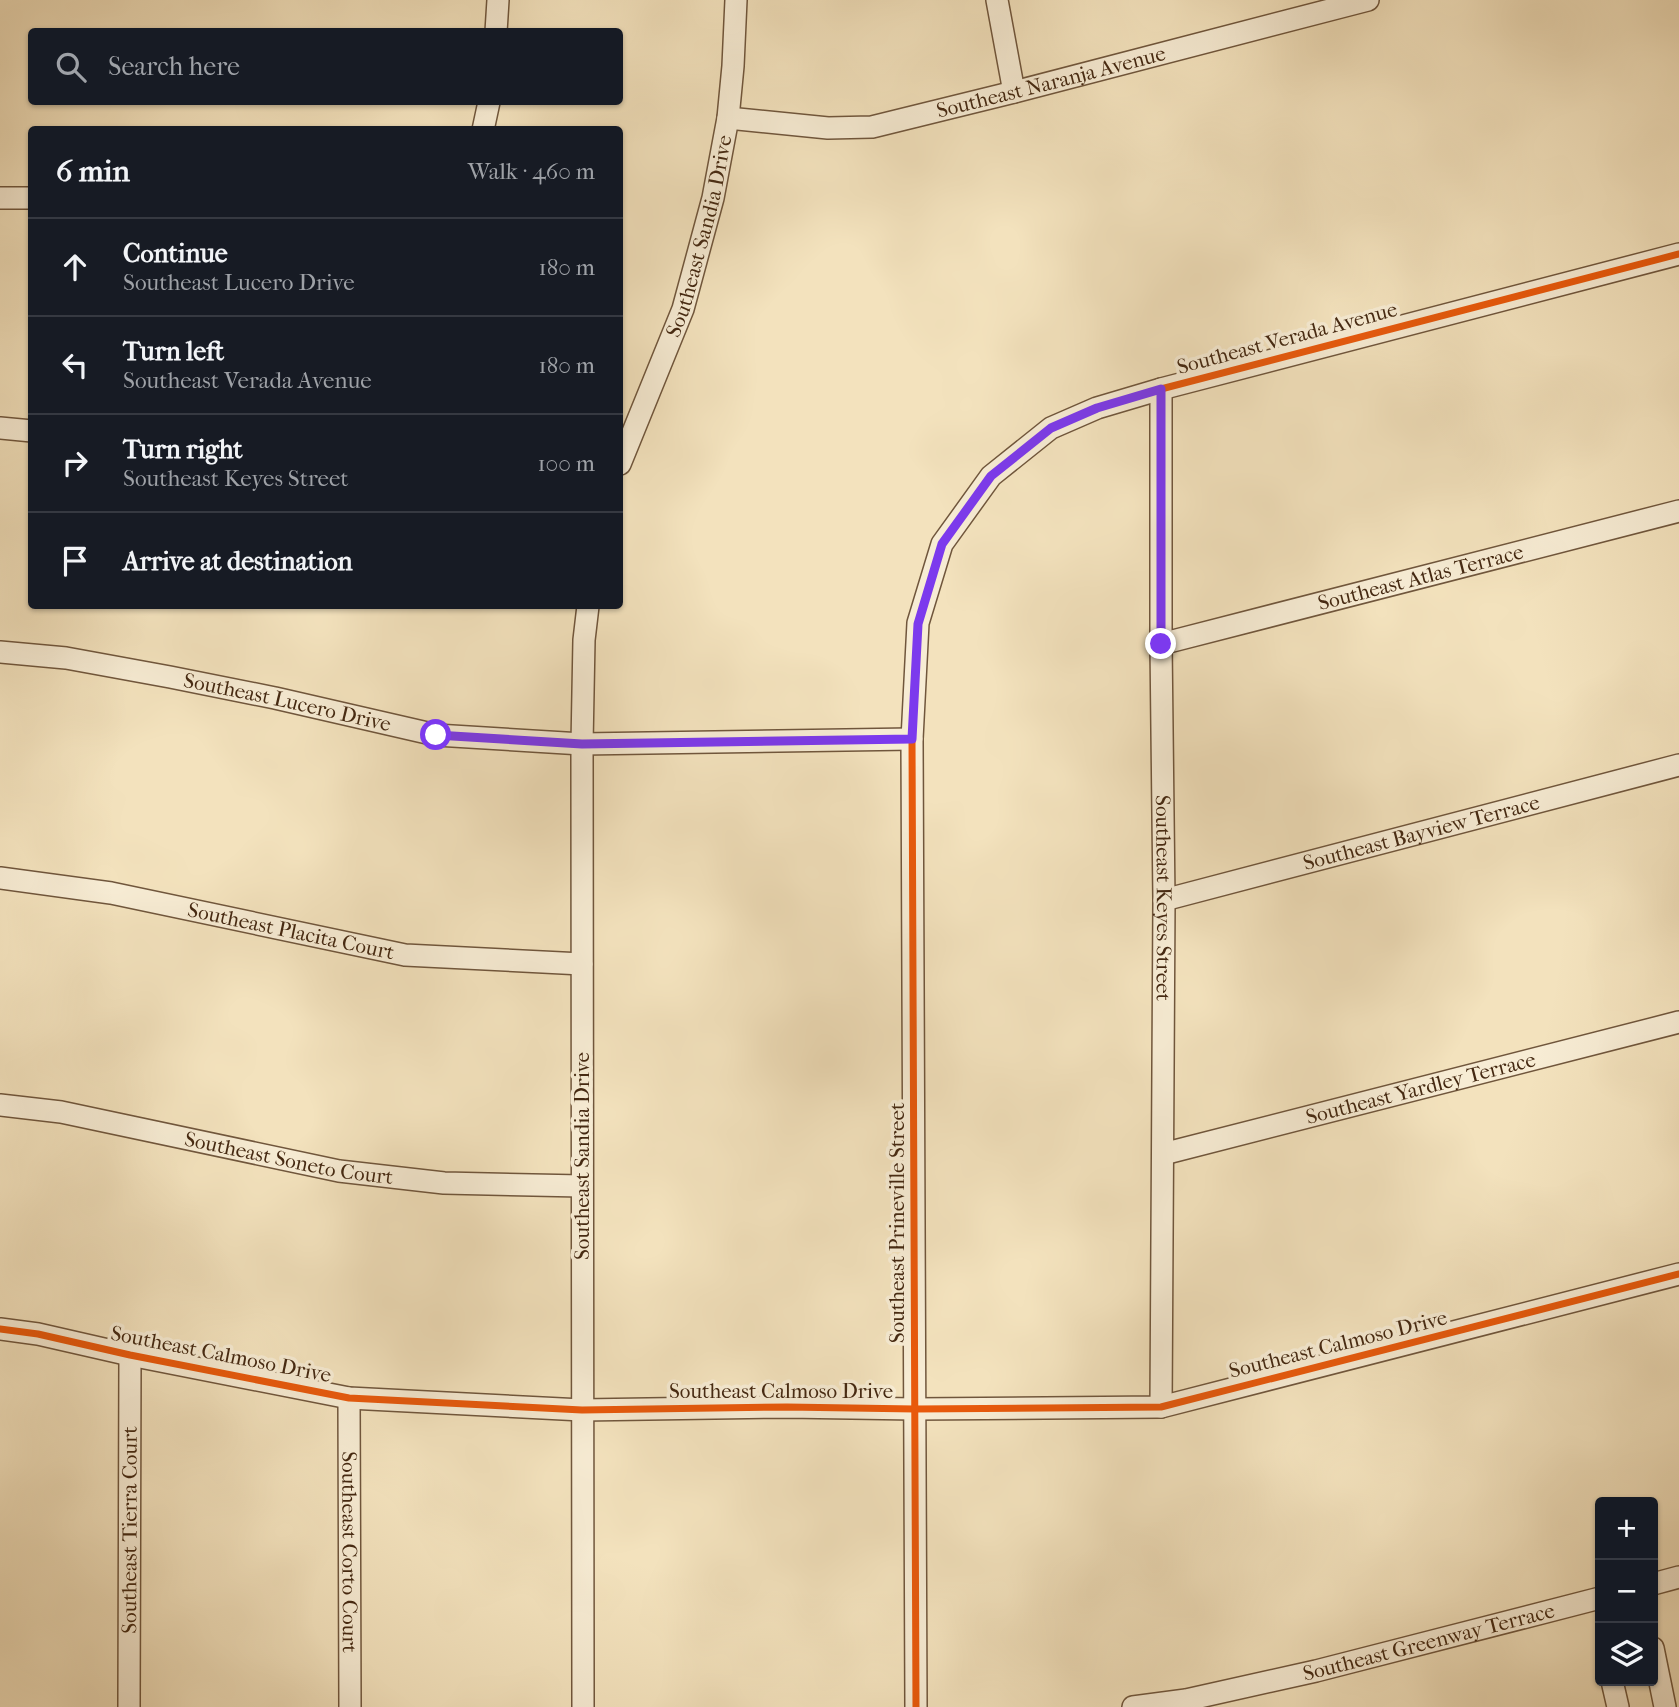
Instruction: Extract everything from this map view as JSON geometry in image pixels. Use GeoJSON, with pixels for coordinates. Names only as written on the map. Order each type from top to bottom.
{"type":"FeatureCollection","features":[{"type":"Feature","properties":{"kind":"street"},"geometry":{"type":"LineString","coordinates":[[496,28],[498,0]]}},
{"type":"Feature","properties":{"kind":"street","name":"Southeast Sandia Drive"},"geometry":{"type":"LineString","coordinates":[[623,457],[683,309],[713,198],[728,118],[736,0]]}},
{"type":"Feature","properties":{"kind":"street"},"geometry":{"type":"LineString","coordinates":[[997,0],[1014,92]]}},
{"type":"Feature","properties":{"kind":"street","name":"Southeast Naranja Avenue"},"geometry":{"type":"LineString","coordinates":[[728,118],[828,128],[872,127],[1368,0]]}},
{"type":"Feature","properties":{"kind":"street"},"geometry":{"type":"LineString","coordinates":[[484,126],[488,105]]}},
{"type":"Feature","properties":{"kind":"street"},"geometry":{"type":"LineString","coordinates":[[0,198],[28,198]]}},
{"type":"Feature","properties":{"kind":"street","name":"Southeast Verada Avenue"},"geometry":{"type":"LineString","coordinates":[[912,739],[918,624],[942,544],[991,476],[1051,428],[1097,408],[1161,389],[1679,254]]}},
{"type":"Feature","properties":{"kind":"street","name":"Southeast Keyes Street"},"geometry":{"type":"LineString","coordinates":[[1161,389],[1164,900],[1161,1408]]}},
{"type":"Feature","properties":{"kind":"street"},"geometry":{"type":"LineString","coordinates":[[0,428],[28,431]]}},
{"type":"Feature","properties":{"kind":"street","name":"Southeast Atlas Terrace"},"geometry":{"type":"LineString","coordinates":[[1161,644],[1679,511]]}},
{"type":"Feature","properties":{"kind":"street","name":"Southeast Sandia Drive"},"geometry":{"type":"LineString","coordinates":[[583,1707],[582,744],[584,640],[589,609]]}},
{"type":"Feature","properties":{"kind":"street","name":"Southeast Lucero Drive"},"geometry":{"type":"LineString","coordinates":[[0,652],[66,658],[170,677],[436,735],[582,744],[912,739]]}},
{"type":"Feature","properties":{"kind":"street","name":"Southeast Prineville Street"},"geometry":{"type":"LineString","coordinates":[[912,739],[916,1707]]}},
{"type":"Feature","properties":{"kind":"street","name":"Southeast Bayview Terrace"},"geometry":{"type":"LineString","coordinates":[[1164,900],[1679,765]]}},
{"type":"Feature","properties":{"kind":"street","name":"Southeast Placita Court"},"geometry":{"type":"LineString","coordinates":[[0,878],[111,893],[405,955],[582,964]]}},
{"type":"Feature","properties":{"kind":"street","name":"Southeast Yardley Terrace"},"geometry":{"type":"LineString","coordinates":[[1163,1154],[1679,1022]]}},
{"type":"Feature","properties":{"kind":"street","name":"Southeast Soneto Court"},"geometry":{"type":"LineString","coordinates":[[0,1105],[61,1112],[339,1171],[444,1183],[582,1186]]}},
{"type":"Feature","properties":{"kind":"street","name":"Southeast Calmoso Drive"},"geometry":{"type":"LineString","coordinates":[[0,1329],[38,1334],[349,1398],[582,1410],[787,1407],[1161,1408],[1679,1274]]}},
{"type":"Feature","properties":{"kind":"street","name":"Southeast Tierra Court"},"geometry":{"type":"LineString","coordinates":[[129,1707],[130,1355]]}},
{"type":"Feature","properties":{"kind":"street","name":"Southeast Corto Court"},"geometry":{"type":"LineString","coordinates":[[349,1398],[350,1707]]}},
{"type":"Feature","properties":{"kind":"street"},"geometry":{"type":"LineString","coordinates":[[1658,1583],[1679,1577]]}},
{"type":"Feature","properties":{"kind":"street","name":"Southeast Greenway Terrace"},"geometry":{"type":"LineString","coordinates":[[1133,1707],[1186,1700],[1316,1671],[1595,1599]]}},
{"type":"Feature","properties":{"kind":"street"},"geometry":{"type":"LineString","coordinates":[[1658,1673],[1665,1707]]}},
{"type":"Feature","properties":{"kind":"street"},"geometry":{"type":"LineString","coordinates":[[1613,1686],[1618,1707]]}},
{"type":"Feature","properties":{"kind":"cycle path"},"geometry":{"type":"LineString","coordinates":[[916,1707],[912,739],[918,623],[942,544],[991,476],[1051,428],[1097,408],[1679,254]]}},
{"type":"Feature","properties":{"kind":"cycle path"},"geometry":{"type":"LineString","coordinates":[[0,1329],[38,1334],[349,1398],[582,1410],[1161,1407],[1679,1274]]}},
{"type":"Feature","properties":{"kind":"route"},"geometry":{"type":"LineString","coordinates":[[436,735],[582,744],[912,739],[918,624],[942,544],[991,476],[1051,428],[1097,408],[1161,389],[1161,644]]}}]}
